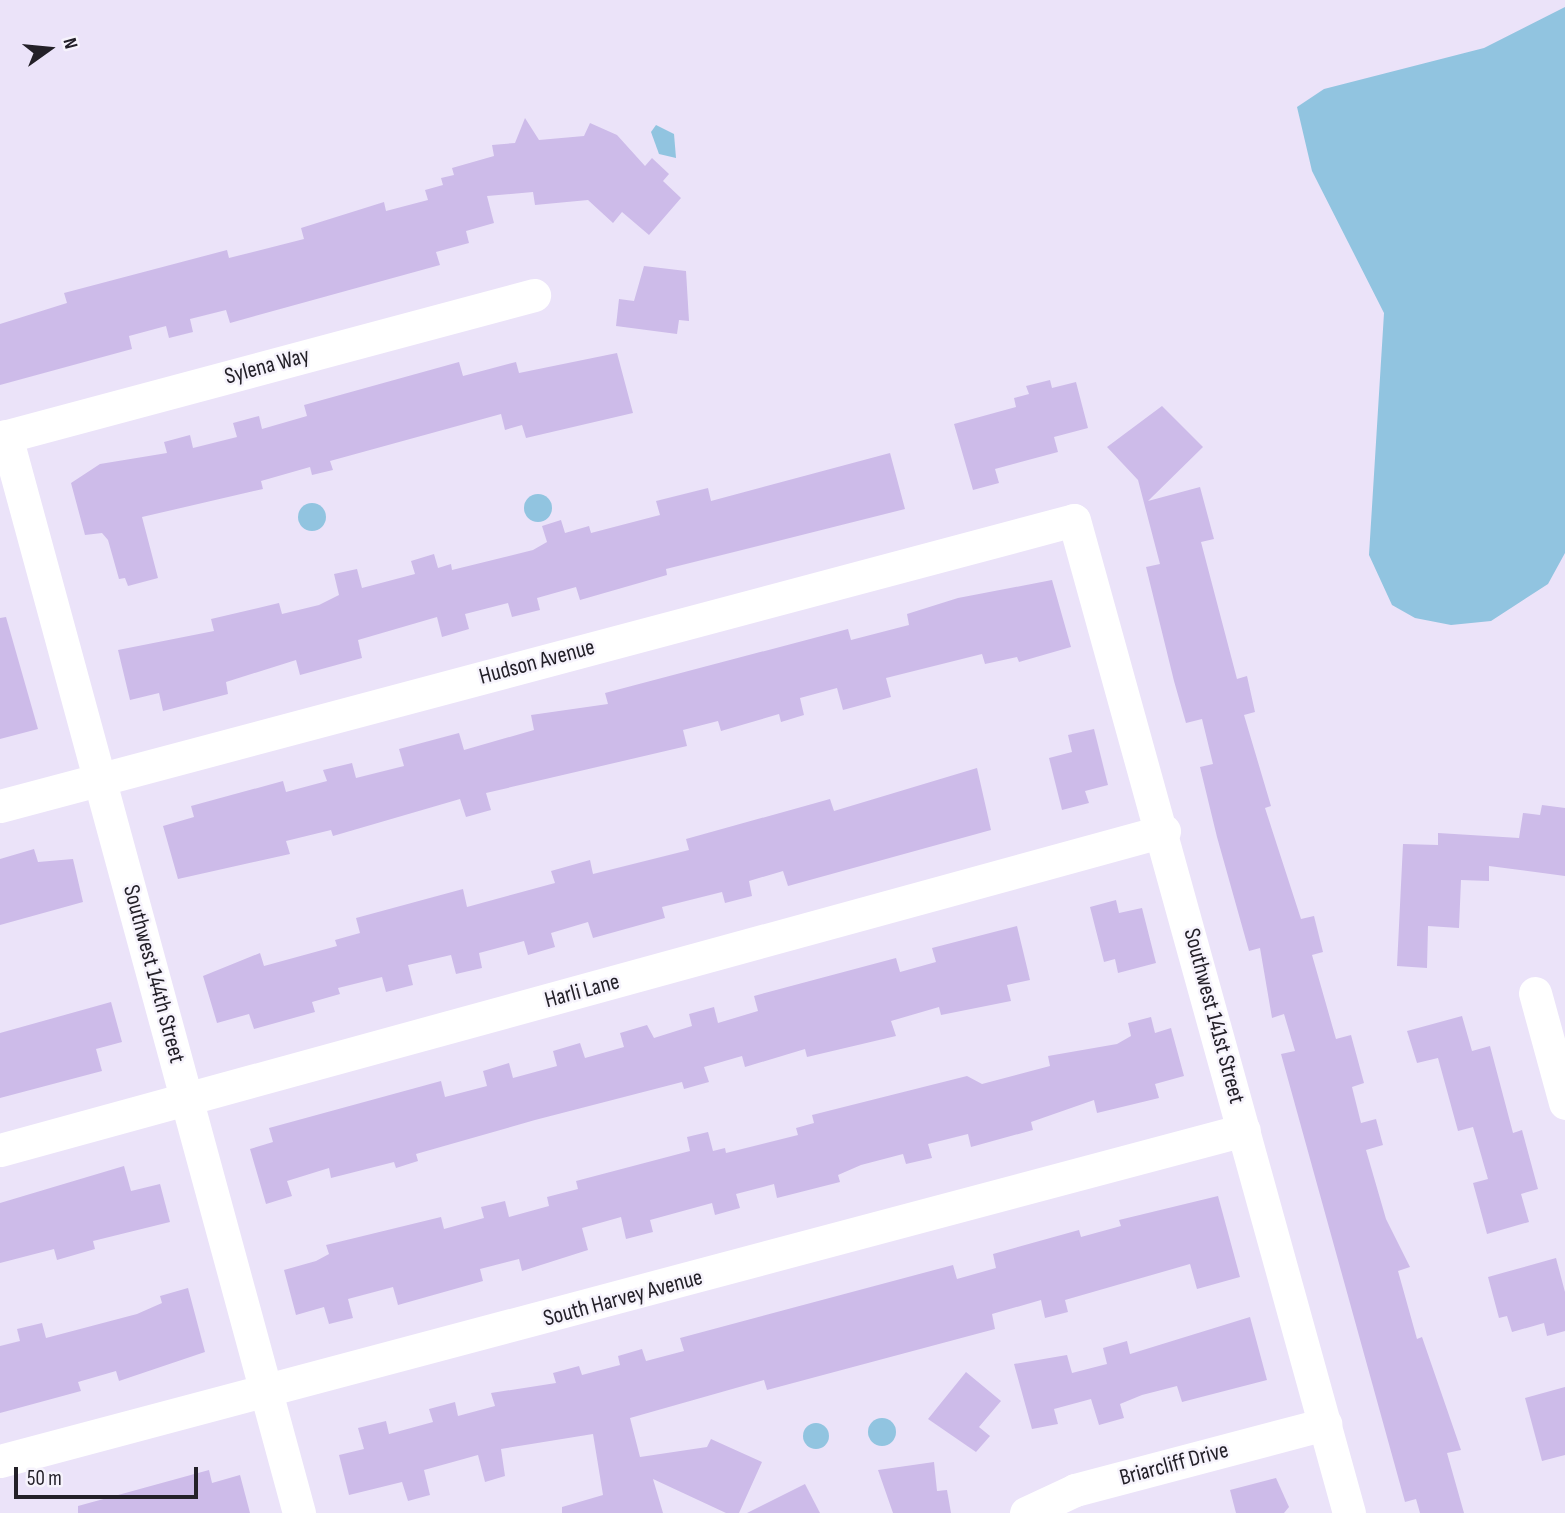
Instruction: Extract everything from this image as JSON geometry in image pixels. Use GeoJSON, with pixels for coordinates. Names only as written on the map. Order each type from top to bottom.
{"type":"FeatureCollection","features":[{"type":"Feature","properties":{"kind":"street","name":"Sylena Way"},"geometry":{"type":"LineString","coordinates":[[3,437],[534,295]]}},
{"type":"Feature","properties":{"kind":"street","name":"Southwest 144th Street"},"geometry":{"type":"LineString","coordinates":[[3,437],[100,778],[299,1513]]}},
{"type":"Feature","properties":{"kind":"street","name":"Hudson Avenue"},"geometry":{"type":"LineString","coordinates":[[0,806],[1074,520]]}},
{"type":"Feature","properties":{"kind":"street","name":"Southwest 141st Street"},"geometry":{"type":"LineString","coordinates":[[1074,520],[1164,831],[1349,1513]]}},
{"type":"Feature","properties":{"kind":"street","name":"Harli Lane"},"geometry":{"type":"LineString","coordinates":[[0,1150],[1164,831]]}},
{"type":"Feature","properties":{"kind":"street"},"geometry":{"type":"LineString","coordinates":[[1535,993],[1565,1103]]}},
{"type":"Feature","properties":{"kind":"street","name":"South Harvey Avenue"},"geometry":{"type":"LineString","coordinates":[[0,1461],[267,1394],[1244,1130]]}},
{"type":"Feature","properties":{"kind":"street","name":"Briarcliff Drive"},"geometry":{"type":"LineString","coordinates":[[1025,1512],[1075,1490],[1325,1424]]}},
{"type":"Feature","properties":{"kind":"water"},"geometry":{"type":"Polygon","coordinates":[[[1565,7],[1565,553],[1548,584],[1491,621],[1451,625],[1415,618],[1392,605],[1369,555],[1384,313],[1312,171],[1297,107],[1324,89],[1484,48],[1565,7]]]}},
{"type":"Feature","properties":{"kind":"water"},"geometry":{"type":"Polygon","coordinates":[[[656,125],[674,134],[676,158],[659,154],[651,132],[656,125]]]}},
{"type":"Feature","properties":{"kind":"water"},"geometry":{"type":"Polygon","coordinates":[[[538,494],[548,498],[552,508],[548,518],[538,522],[528,518],[524,508],[528,498],[538,494]]]}},
{"type":"Feature","properties":{"kind":"water"},"geometry":{"type":"Polygon","coordinates":[[[312,503],[322,507],[326,517],[322,527],[312,531],[302,527],[298,517],[302,507],[312,503]]]}},
{"type":"Feature","properties":{"kind":"water"},"geometry":{"type":"Polygon","coordinates":[[[882,1418],[892,1422],[896,1432],[892,1442],[882,1446],[872,1442],[868,1432],[872,1422],[882,1418]]]}},
{"type":"Feature","properties":{"kind":"water"},"geometry":{"type":"Polygon","coordinates":[[[816,1423],[825,1427],[829,1436],[825,1445],[816,1449],[807,1445],[803,1436],[807,1427],[816,1423]]]}},
{"type":"Feature","properties":{"kind":"building"},"geometry":{"type":"Polygon","coordinates":[[[525,118],[539,140],[584,136],[590,123],[617,135],[645,166],[652,158],[669,174],[663,181],[681,198],[649,235],[622,212],[613,223],[588,200],[535,205],[533,192],[487,196],[494,223],[466,231],[469,243],[436,252],[440,265],[230,323],[226,310],[190,319],[193,332],[169,338],[166,326],[129,336],[132,349],[0,385],[0,324],[67,303],[64,293],[227,250],[229,258],[304,239],[301,228],[384,202],[386,211],[428,200],[425,190],[443,185],[441,178],[454,175],[452,168],[494,156],[492,145],[515,143],[525,118]]]}},
{"type":"Feature","properties":{"kind":"building"},"geometry":{"type":"Polygon","coordinates":[[[644,266],[686,271],[689,321],[679,320],[677,334],[616,326],[619,299],[634,301],[644,266]]]}},
{"type":"Feature","properties":{"kind":"building"},"geometry":{"type":"Polygon","coordinates":[[[617,353],[633,413],[526,438],[522,425],[505,430],[501,414],[330,461],[333,470],[312,475],[310,467],[261,481],[263,489],[142,517],[158,578],[128,586],[125,578],[119,579],[108,540],[102,533],[85,535],[71,483],[100,464],[167,453],[164,442],[190,435],[193,448],[237,437],[233,423],[259,416],[262,429],[307,416],[304,405],[459,362],[463,376],[516,362],[519,373],[617,353]]]}},
{"type":"Feature","properties":{"kind":"building"},"geometry":{"type":"Polygon","coordinates":[[[1050,380],[1052,388],[1076,382],[1088,428],[1054,437],[1058,452],[995,469],[999,483],[973,490],[954,424],[1016,407],[1014,398],[1029,394],[1026,386],[1050,380]]]}},
{"type":"Feature","properties":{"kind":"building"},"geometry":{"type":"Polygon","coordinates":[[[1162,406],[1203,447],[1148,501],[1200,487],[1214,539],[1201,542],[1237,679],[1247,676],[1255,712],[1244,715],[1271,806],[1265,808],[1301,919],[1314,916],[1323,952],[1312,955],[1336,1039],[1351,1035],[1364,1083],[1352,1087],[1361,1123],[1376,1119],[1383,1145],[1366,1150],[1386,1219],[1410,1267],[1398,1271],[1417,1339],[1422,1337],[1461,1450],[1447,1453],[1464,1513],[1420,1513],[1416,1499],[1405,1502],[1281,1054],[1295,1051],[1284,1014],[1272,1018],[1260,948],[1249,951],[1217,837],[1200,767],[1213,764],[1202,719],[1186,723],[1174,681],[1146,567],[1160,564],[1138,480],[1107,447],[1162,406]]]}},
{"type":"Feature","properties":{"kind":"building"},"geometry":{"type":"Polygon","coordinates":[[[890,453],[905,509],[666,569],[667,575],[580,600],[576,587],[537,598],[540,610],[512,617],[508,603],[465,614],[469,629],[442,637],[437,617],[358,640],[362,658],[300,675],[296,660],[226,682],[228,694],[163,711],[159,693],[130,700],[118,650],[214,631],[211,619],[279,603],[282,614],[319,605],[339,595],[334,574],[357,569],[362,588],[415,574],[411,561],[434,554],[438,568],[451,564],[452,570],[533,550],[547,542],[542,526],[561,520],[565,533],[589,526],[591,533],[660,515],[656,501],[708,488],[711,501],[890,453]]]}},
{"type":"Feature","properties":{"kind":"building"},"geometry":{"type":"Polygon","coordinates":[[[1052,580],[1071,647],[1019,662],[1017,657],[985,664],[982,654],[886,678],[891,697],[843,710],[837,688],[800,698],[804,715],[781,722],[779,714],[721,731],[718,721],[683,730],[687,746],[486,793],[491,810],[466,817],[460,799],[333,836],[331,830],[286,841],[290,854],[178,879],[163,826],[194,817],[191,806],[283,781],[286,792],[327,781],[323,770],[352,763],[356,778],[404,766],[399,749],[459,733],[464,750],[534,730],[531,715],[608,704],[605,693],[848,629],[851,640],[909,625],[907,614],[958,598],[1052,580]]]}},
{"type":"Feature","properties":{"kind":"building"},"geometry":{"type":"Polygon","coordinates":[[[6,617],[38,729],[0,739],[0,618],[6,617]]]}},
{"type":"Feature","properties":{"kind":"building"},"geometry":{"type":"Polygon","coordinates":[[[1094,729],[1108,785],[1085,791],[1089,803],[1062,810],[1049,758],[1072,752],[1068,735],[1094,729]]]}},
{"type":"Feature","properties":{"kind":"building"},"geometry":{"type":"Polygon","coordinates":[[[977,768],[991,830],[788,886],[783,871],[749,881],[752,896],[725,903],[722,892],[662,907],[665,918],[593,938],[588,922],[551,933],[555,947],[528,955],[524,941],[479,953],[482,968],[456,974],[451,955],[408,965],[413,985],[386,992],[382,977],[338,988],[340,994],[312,1002],[315,1012],[254,1029],[249,1014],[217,1023],[203,976],[260,953],[264,966],[337,946],[335,940],[360,933],[356,918],[463,889],[467,907],[555,883],[551,871],[590,860],[593,874],[689,850],[686,839],[830,799],[834,811],[977,768]]]}},
{"type":"Feature","properties":{"kind":"building"},"geometry":{"type":"Polygon","coordinates":[[[1542,805],[1565,808],[1565,876],[1489,866],[1489,881],[1461,880],[1459,928],[1428,926],[1427,968],[1397,966],[1403,844],[1438,845],[1438,833],[1519,838],[1523,813],[1540,815],[1542,805]]]}},
{"type":"Feature","properties":{"kind":"building"},"geometry":{"type":"Polygon","coordinates":[[[34,849],[38,862],[73,859],[83,902],[0,925],[0,859],[34,849]]]}},
{"type":"Feature","properties":{"kind":"building"},"geometry":{"type":"Polygon","coordinates":[[[1116,900],[1119,913],[1142,908],[1156,963],[1118,973],[1115,959],[1104,962],[1090,907],[1116,900]]]}},
{"type":"Feature","properties":{"kind":"building"},"geometry":{"type":"Polygon","coordinates":[[[1017,926],[1030,980],[1007,985],[1011,1001],[941,1015],[939,1007],[891,1021],[896,1036],[807,1057],[805,1049],[745,1067],[742,1056],[704,1067],[709,1082],[684,1089],[682,1082],[535,1120],[416,1154],[418,1161],[396,1168],[394,1162],[331,1178],[329,1168],[287,1181],[292,1196],[266,1204],[250,1149],[273,1142],[269,1128],[441,1081],[445,1097],[487,1086],[483,1071],[509,1063],[513,1078],[557,1066],[553,1051],[580,1043],[585,1058],[624,1047],[620,1033],[647,1025],[654,1038],[692,1026],[689,1014],[714,1007],[718,1023],[758,1011],[754,996],[896,958],[900,972],[936,962],[932,948],[1017,926]]]}},
{"type":"Feature","properties":{"kind":"building"},"geometry":{"type":"Polygon","coordinates":[[[111,1002],[122,1042],[96,1049],[102,1071],[0,1098],[0,1033],[111,1002]]]}},
{"type":"Feature","properties":{"kind":"building"},"geometry":{"type":"Polygon","coordinates":[[[1462,1016],[1472,1051],[1490,1046],[1513,1133],[1522,1130],[1538,1189],[1521,1194],[1529,1222],[1487,1234],[1473,1183],[1488,1179],[1473,1127],[1458,1131],[1438,1058],[1417,1063],[1407,1031],[1462,1016]]]}},
{"type":"Feature","properties":{"kind":"building"},"geometry":{"type":"Polygon","coordinates":[[[1151,1017],[1155,1033],[1171,1028],[1184,1076],[1155,1084],[1159,1098],[1097,1113],[1094,1100],[1031,1122],[1033,1130],[971,1147],[968,1134],[928,1144],[932,1158],[906,1164],[903,1154],[861,1165],[838,1175],[840,1182],[777,1198],[774,1184],[736,1194],[740,1208],[715,1215],[712,1203],[650,1220],[653,1232],[626,1239],[621,1217],[582,1228],[588,1250],[522,1271],[519,1259],[480,1269],[483,1281],[398,1305],[393,1287],[348,1299],[353,1318],[329,1324],[324,1307],[296,1315],[284,1270],[316,1261],[329,1254],[326,1245],[441,1217],[444,1229],[484,1218],[481,1207],[505,1201],[509,1217],[549,1206],[547,1197],[578,1189],[576,1181],[690,1151],[687,1137],[708,1132],[713,1151],[725,1148],[726,1153],[798,1135],[796,1128],[814,1123],[812,1115],[967,1076],[982,1084],[1050,1066],[1048,1056],[1117,1044],[1131,1036],[1128,1023],[1151,1017]]]}},
{"type":"Feature","properties":{"kind":"building"},"geometry":{"type":"Polygon","coordinates":[[[124,1166],[131,1191],[160,1184],[170,1222],[93,1241],[95,1249],[57,1260],[54,1249],[0,1263],[0,1203],[124,1166]]]}},
{"type":"Feature","properties":{"kind":"building"},"geometry":{"type":"Polygon","coordinates":[[[1218,1196],[1240,1277],[1197,1289],[1190,1264],[1065,1300],[1068,1312],[1045,1318],[1041,1300],[992,1314],[995,1329],[767,1390],[764,1380],[630,1418],[640,1457],[707,1447],[711,1439],[762,1462],[739,1513],[726,1513],[653,1479],[663,1513],[562,1513],[562,1507],[603,1495],[593,1434],[501,1449],[505,1476],[485,1482],[478,1455],[424,1470],[430,1495],[408,1501],[402,1482],[349,1495],[339,1455],[364,1449],[358,1428],[386,1421],[389,1434],[433,1422],[429,1409],[455,1402],[458,1416],[495,1406],[491,1393],[556,1383],[553,1373],[579,1366],[582,1375],[620,1365],[618,1356],[642,1349],[646,1361],[684,1351],[680,1338],[953,1265],[957,1279],[996,1268],[993,1254],[1079,1230],[1081,1237],[1121,1226],[1119,1220],[1218,1196]]]}},
{"type":"Feature","properties":{"kind":"building"},"geometry":{"type":"Polygon","coordinates":[[[1556,1258],[1565,1292],[1565,1331],[1547,1336],[1544,1323],[1512,1332],[1507,1316],[1499,1318],[1488,1277],[1556,1258]]]}},
{"type":"Feature","properties":{"kind":"building"},"geometry":{"type":"Polygon","coordinates":[[[188,1288],[205,1352],[119,1381],[116,1371],[78,1382],[81,1391],[0,1413],[0,1346],[20,1341],[17,1329],[42,1323],[46,1338],[137,1314],[162,1303],[160,1296],[188,1288]]]}},
{"type":"Feature","properties":{"kind":"building"},"geometry":{"type":"Polygon","coordinates":[[[1250,1317],[1267,1380],[1182,1402],[1177,1386],[1142,1395],[1120,1404],[1124,1418],[1099,1425],[1091,1399],[1054,1409],[1058,1424],[1032,1429],[1014,1364],[1067,1355],[1072,1373],[1107,1364],[1103,1348],[1127,1341],[1130,1354],[1250,1317]]]}},
{"type":"Feature","properties":{"kind":"building"},"geometry":{"type":"Polygon","coordinates":[[[966,1372],[1001,1401],[979,1427],[990,1436],[976,1452],[928,1419],[966,1372]]]}},
{"type":"Feature","properties":{"kind":"building"},"geometry":{"type":"Polygon","coordinates":[[[1565,1387],[1565,1455],[1542,1461],[1525,1398],[1565,1387]]]}},
{"type":"Feature","properties":{"kind":"building"},"geometry":{"type":"Polygon","coordinates":[[[934,1462],[937,1491],[947,1490],[951,1513],[893,1513],[878,1470],[934,1462]]]}},
{"type":"Feature","properties":{"kind":"building"},"geometry":{"type":"Polygon","coordinates":[[[209,1470],[212,1483],[240,1475],[250,1513],[78,1513],[78,1506],[209,1470]]]}},
{"type":"Feature","properties":{"kind":"building"},"geometry":{"type":"Polygon","coordinates":[[[1276,1478],[1289,1507],[1284,1513],[1236,1513],[1230,1490],[1276,1478]]]}},
{"type":"Feature","properties":{"kind":"building"},"geometry":{"type":"Polygon","coordinates":[[[805,1484],[820,1513],[747,1513],[805,1484]]]}}]}
